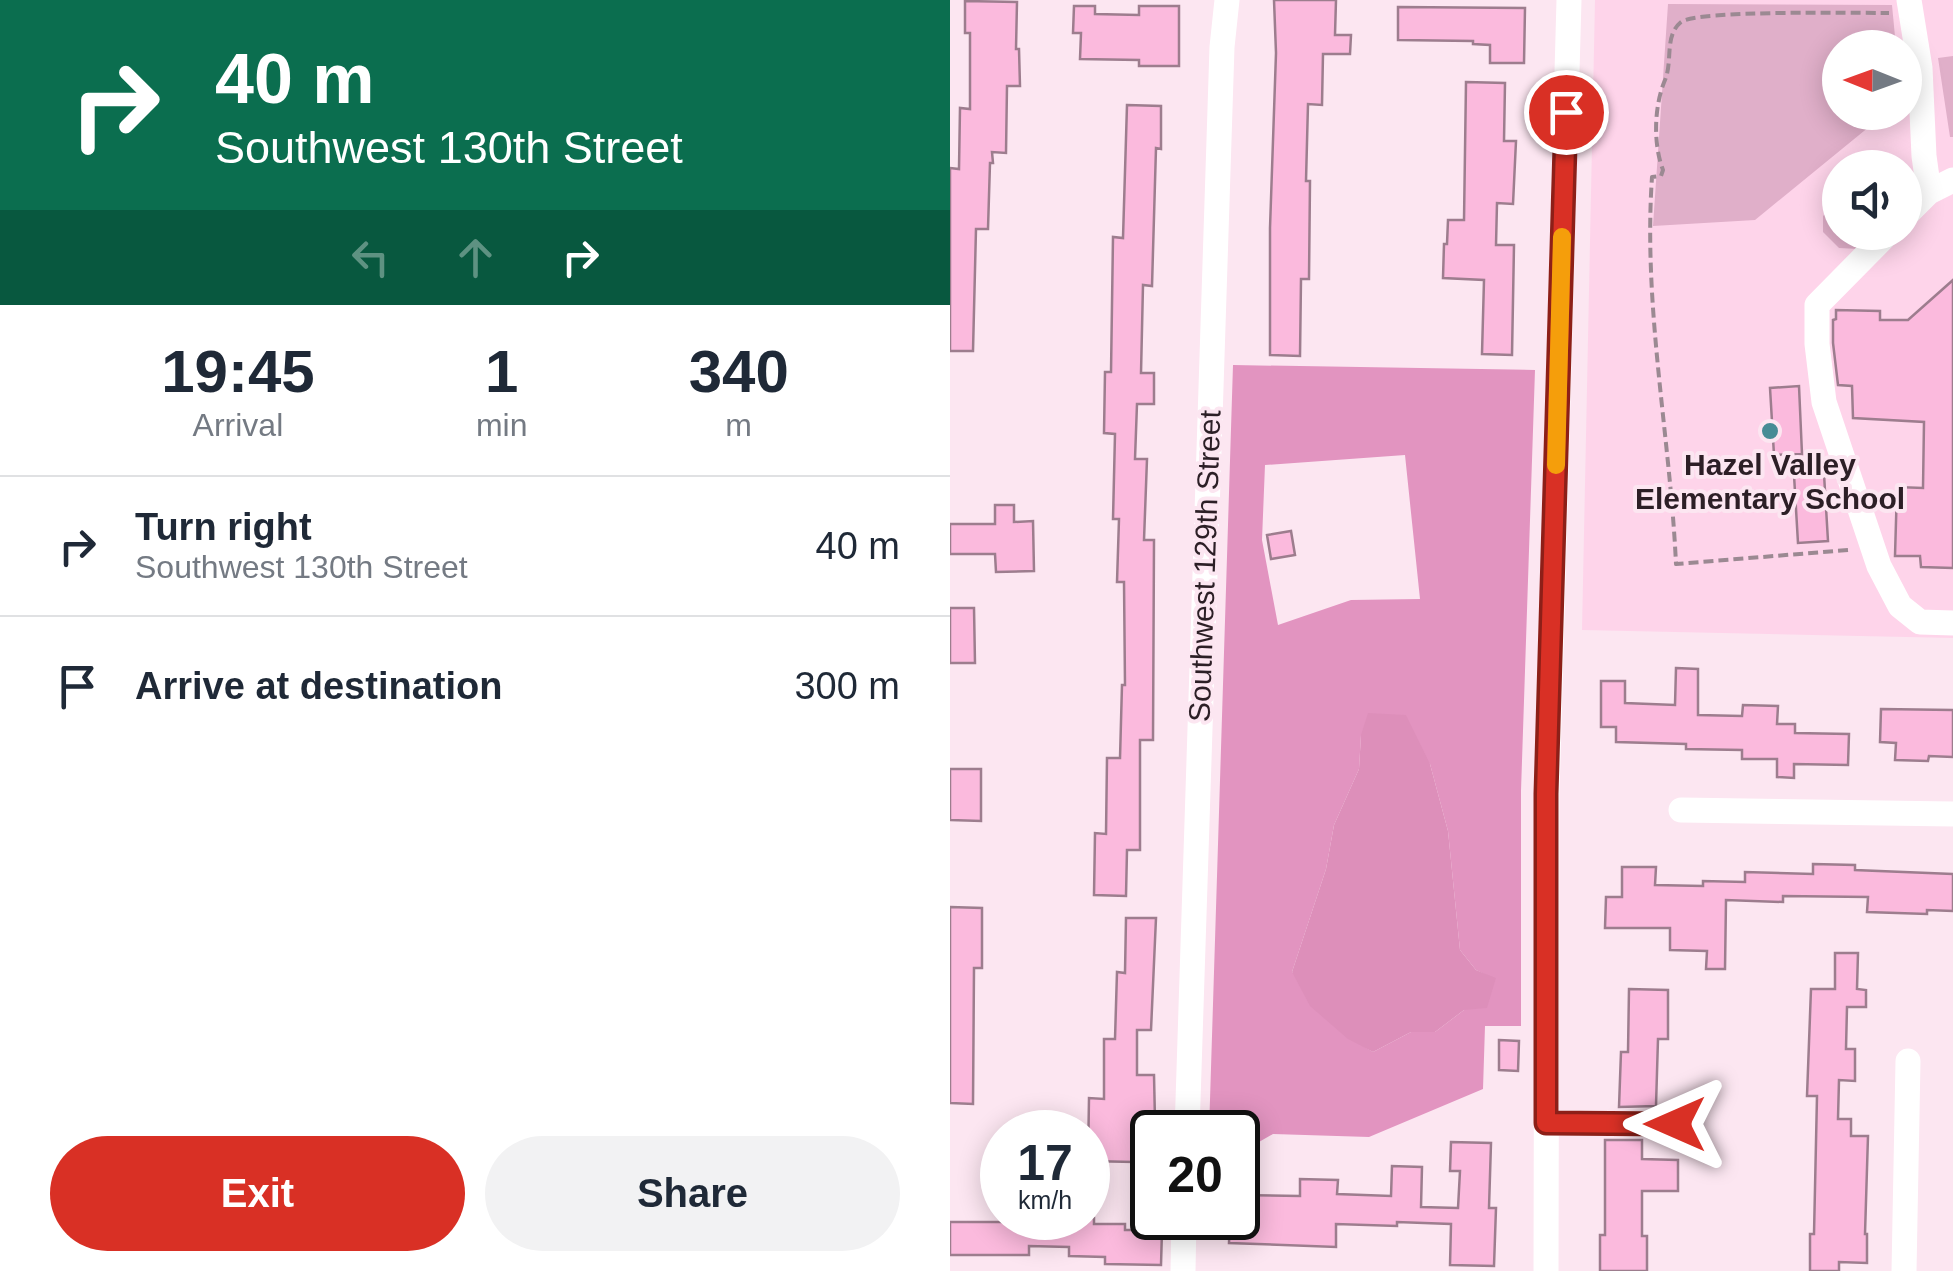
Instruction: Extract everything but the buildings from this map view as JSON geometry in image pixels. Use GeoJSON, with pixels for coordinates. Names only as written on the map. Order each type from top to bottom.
{"type":"FeatureCollection","features":[{"type":"Feature","properties":{"kind":"street","name":"Southwest 129th Street"},"geometry":{"type":"LineString","coordinates":[[1188,1110],[1222,46],[1227,0]]}},
{"type":"Feature","properties":{"kind":"street"},"geometry":{"type":"LineString","coordinates":[[1546,1271],[1546,794],[1568,0]]}},
{"type":"Feature","properties":{"kind":"street"},"geometry":{"type":"LineString","coordinates":[[1909,6],[1920,68],[1929,192]]}},
{"type":"Feature","properties":{"kind":"street"},"geometry":{"type":"LineString","coordinates":[[1922,199],[1953,180]]}},
{"type":"Feature","properties":{"kind":"street"},"geometry":{"type":"LineString","coordinates":[[1871,250],[1817,305],[1824,402],[1878,566],[1900,606],[1920,622],[1953,623]]}},
{"type":"Feature","properties":{"kind":"street"},"geometry":{"type":"LineString","coordinates":[[1682,810],[1953,814]]}},
{"type":"Feature","properties":{"kind":"street"},"geometry":{"type":"LineString","coordinates":[[1904,1271],[1908,1061]]}},
{"type":"Feature","properties":{"kind":"street"},"geometry":{"type":"LineString","coordinates":[[1546,1123],[1675,1124]]}},
{"type":"Feature","properties":{"kind":"street"},"geometry":{"type":"LineString","coordinates":[[1183,1271],[1184,1240]]}},
{"type":"Feature","properties":{"kind":"path"},"geometry":{"type":"LineString","coordinates":[[1873,548],[1676,564],[1650,265],[1652,177],[1660,176],[1663,170],[1656,151],[1660,90],[1667,76],[1672,33],[1683,19],[1909,6]]}},
{"type":"Feature","properties":{"kind":"shaded area","name":"Hazel Valley Elementary School"},"geometry":{"type":"Polygon","coordinates":[[[1595,0],[1953,0],[1953,638],[1582,630],[1595,0]]]}},
{"type":"Feature","properties":{"kind":"shaded area"},"geometry":{"type":"Polygon","coordinates":[[[1668,4],[1892,5],[1894,30],[1822,30],[1822,130],[1865,130],[1841,150],[1822,150],[1822,165],[1755,220],[1653,226],[1668,4]]]}},
{"type":"Feature","properties":{"kind":"shaded area"},"geometry":{"type":"Polygon","coordinates":[[[1953,56],[1953,137],[1950,137],[1938,58],[1953,56]]]}},
{"type":"Feature","properties":{"kind":"shaded area"},"geometry":{"type":"Polygon","coordinates":[[[1233,365],[1535,370],[1521,791],[1521,1026],[1485,1026],[1483,1089],[1369,1137],[1273,1134],[1260,1141],[1260,1110],[1210,1110],[1233,365]],[[1405,455],[1265,465],[1262,540],[1278,625],[1351,600],[1420,599],[1405,455]],[[1361,735],[1359,769],[1334,825],[1326,869],[1292,972],[1348,1037],[1373,1052],[1411,1032],[1435,1032],[1495,979],[1476,970],[1460,950],[1448,831],[1430,764],[1361,735]]]}},
{"type":"Feature","properties":{"kind":"shaded area"},"geometry":{"type":"Polygon","coordinates":[[[1368,713],[1406,715],[1430,764],[1448,831],[1460,950],[1476,970],[1496,978],[1487,1008],[1464,1010],[1435,1032],[1411,1032],[1373,1052],[1348,1039],[1310,1006],[1292,972],[1326,869],[1334,825],[1359,769],[1361,735],[1368,713]]]}},
{"type":"Feature","properties":{"kind":"slow traffic"},"geometry":{"type":"LineString","coordinates":[[1556,465],[1562,237]]}},
{"type":"Feature","properties":{"kind":"place","name":"Hazel Valley Elementary School"},"geometry":{"type":"Point","coordinates":[1770,431]}},
{"type":"Feature","properties":{"kind":"route"},"geometry":{"type":"LineString","coordinates":[[1566,112],[1546,794],[1546,1123],[1675,1124]]}}]}
